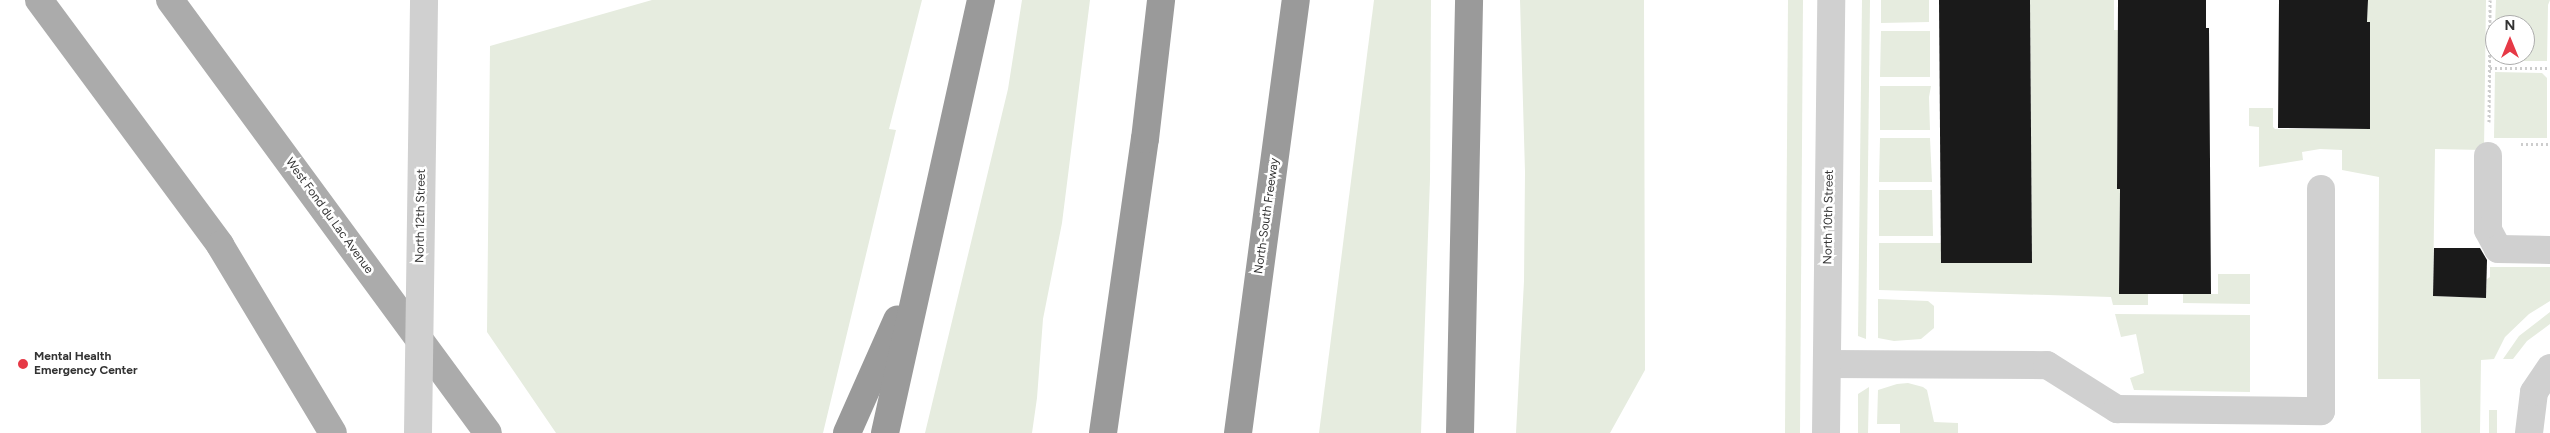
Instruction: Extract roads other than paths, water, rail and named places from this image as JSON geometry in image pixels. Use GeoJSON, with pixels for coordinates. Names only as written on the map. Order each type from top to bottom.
{"type":"FeatureCollection","features":[{"type":"Feature","properties":{"kind":"highway"},"geometry":{"type":"LineString","coordinates":[[885,433],[920,266],[980,0]]}},
{"type":"Feature","properties":{"kind":"highway"},"geometry":{"type":"LineString","coordinates":[[1104,433],[1145,139],[1161,0]]}},
{"type":"Feature","properties":{"kind":"highway","name":"North-South Freeway"},"geometry":{"type":"LineString","coordinates":[[1238,433],[1296,0]]}},
{"type":"Feature","properties":{"kind":"highway"},"geometry":{"type":"LineString","coordinates":[[1460,433],[1469,0]]}},
{"type":"Feature","properties":{"kind":"highway"},"geometry":{"type":"LineString","coordinates":[[847,433],[920,266]]}},
{"type":"Feature","properties":{"kind":"main road"},"geometry":{"type":"LineString","coordinates":[[39,0],[220,246],[333,433]]}},
{"type":"Feature","properties":{"kind":"main road","name":"West Fond du Lac Avenue"},"geometry":{"type":"LineString","coordinates":[[170,0],[488,433]]}},
{"type":"Feature","properties":{"kind":"street","name":"North 12th Street"},"geometry":{"type":"LineString","coordinates":[[418,433],[424,0]]}},
{"type":"Feature","properties":{"kind":"street","name":"North 10th Street"},"geometry":{"type":"LineString","coordinates":[[1826,433],[1831,0]]}},
{"type":"Feature","properties":{"kind":"street"},"geometry":{"type":"LineString","coordinates":[[2488,156],[2488,230],[2498,249],[2550,250]]}},
{"type":"Feature","properties":{"kind":"street"},"geometry":{"type":"LineString","coordinates":[[1827,364],[2048,365],[2117,409],[2322,411],[2322,189]]}},
{"type":"Feature","properties":{"kind":"street"},"geometry":{"type":"LineString","coordinates":[[2529,433],[2534,392],[2550,368]]}},
{"type":"Feature","properties":{"kind":"place","name":"Mental Health Emergency Center"},"geometry":{"type":"Point","coordinates":[23,364]}}]}
